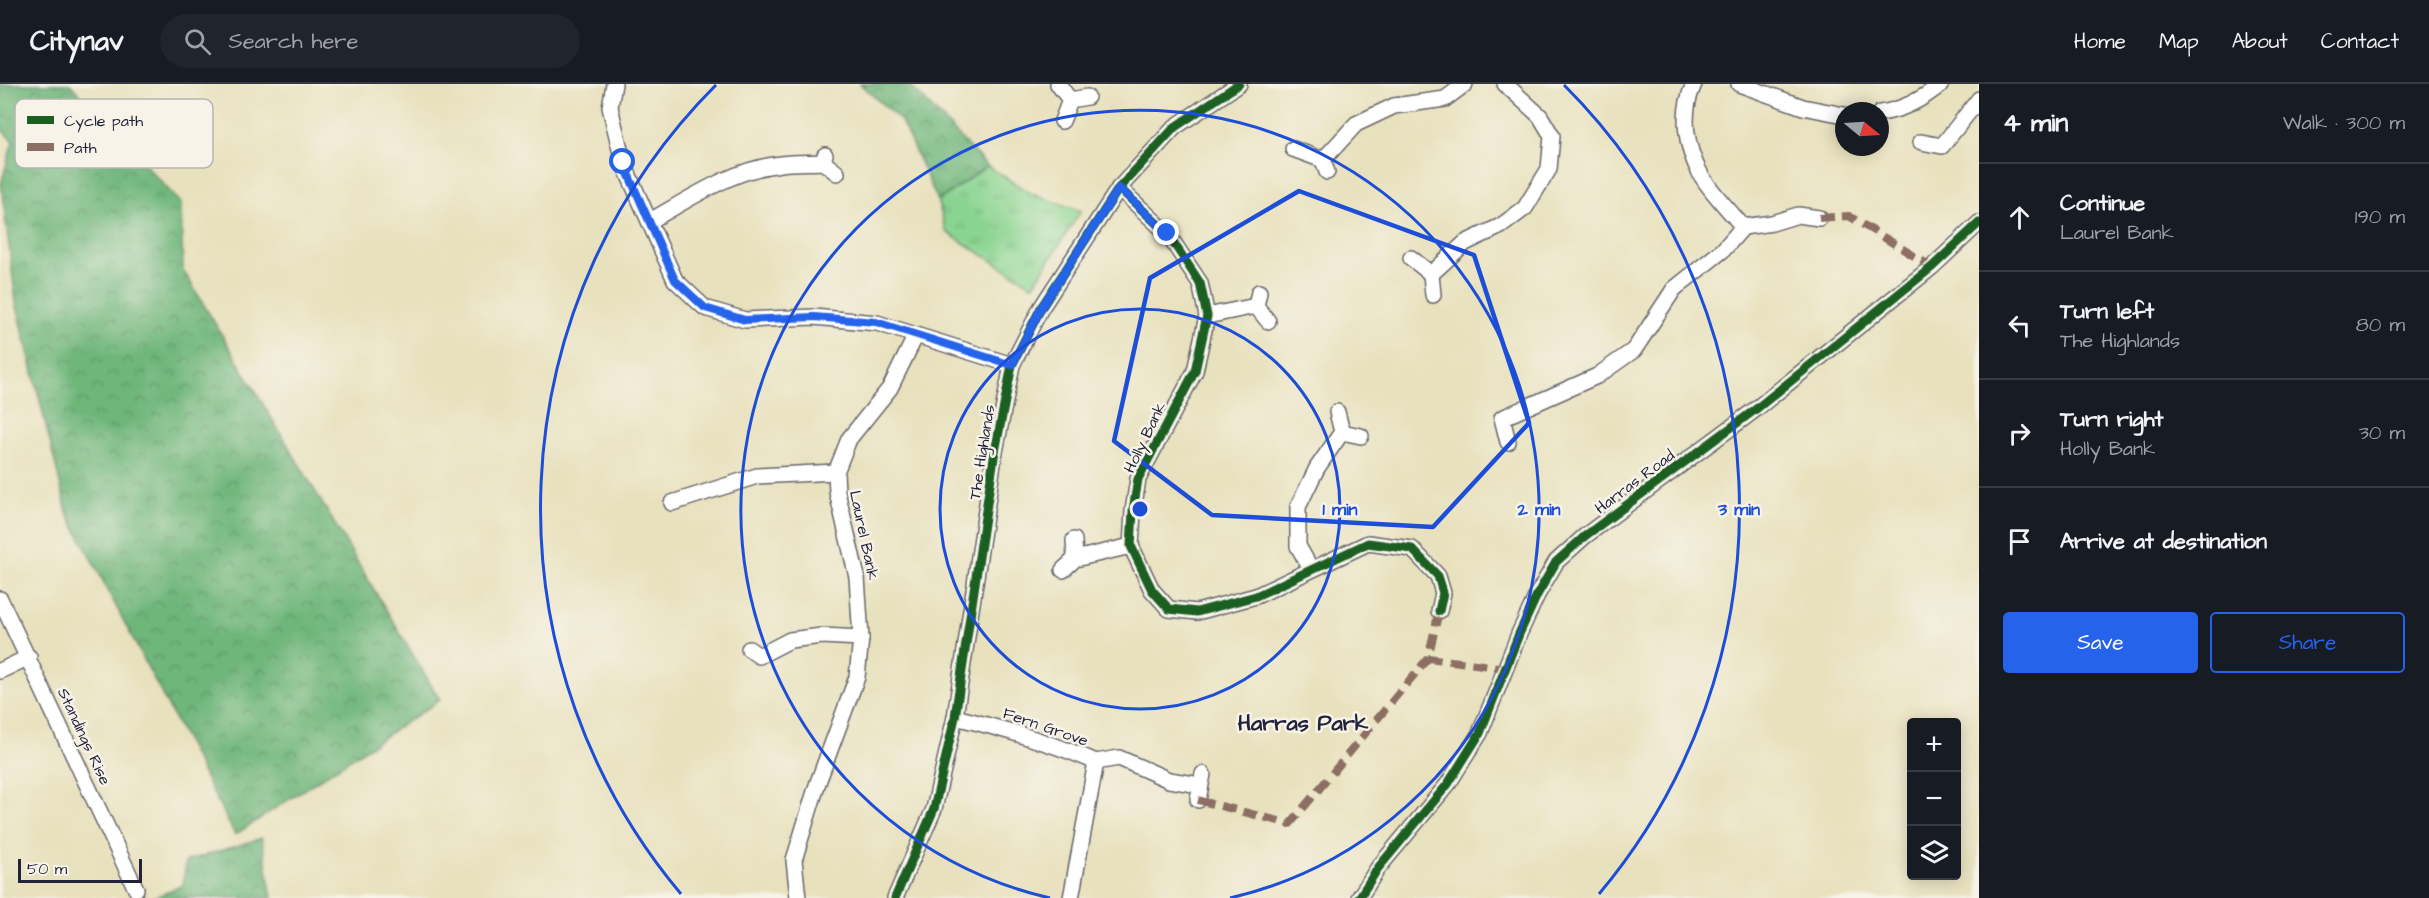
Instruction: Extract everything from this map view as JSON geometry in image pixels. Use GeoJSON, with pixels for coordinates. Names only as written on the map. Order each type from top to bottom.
{"type":"FeatureCollection","features":[{"type":"Feature","properties":{"kind":"street"},"geometry":{"type":"LineString","coordinates":[[614,84],[609,108],[623,162],[675,280],[705,308],[745,320],[814,317],[876,322],[1012,365]]}},
{"type":"Feature","properties":{"kind":"street"},"geometry":{"type":"LineString","coordinates":[[1058,84],[1070,100]]}},
{"type":"Feature","properties":{"kind":"street","name":"The Highlands"},"geometry":{"type":"LineString","coordinates":[[895,898],[933,809],[955,717],[994,457],[1012,365],[1041,308],[1119,188],[1175,127],[1239,84]]}},
{"type":"Feature","properties":{"kind":"street"},"geometry":{"type":"LineString","coordinates":[[1293,149],[1325,166],[1356,124],[1394,106],[1445,99],[1465,84]]}},
{"type":"Feature","properties":{"kind":"street"},"geometry":{"type":"LineString","coordinates":[[1431,274],[1464,243],[1501,226],[1525,208],[1549,169],[1552,136],[1540,116],[1505,84]]}},
{"type":"Feature","properties":{"kind":"street"},"geometry":{"type":"LineString","coordinates":[[1694,84],[1689,95],[1685,132],[1701,175],[1743,227]]}},
{"type":"Feature","properties":{"kind":"street"},"geometry":{"type":"LineString","coordinates":[[1739,84],[1803,107],[1835,113]]}},
{"type":"Feature","properties":{"kind":"street"},"geometry":{"type":"LineString","coordinates":[[1889,112],[1899,110],[1930,94],[1941,84]]}},
{"type":"Feature","properties":{"kind":"street"},"geometry":{"type":"LineString","coordinates":[[1070,100],[1087,97]]}},
{"type":"Feature","properties":{"kind":"street"},"geometry":{"type":"LineString","coordinates":[[1921,142],[1943,152],[1979,99]]}},
{"type":"Feature","properties":{"kind":"street"},"geometry":{"type":"LineString","coordinates":[[1062,122],[1070,100]]}},
{"type":"Feature","properties":{"kind":"street"},"geometry":{"type":"LineString","coordinates":[[650,221],[700,192],[747,172],[780,164],[824,159],[837,173]]}},
{"type":"Feature","properties":{"kind":"street","name":"Holly Bank"},"geometry":{"type":"LineString","coordinates":[[1119,188],[1167,233],[1200,283],[1207,316],[1195,371],[1138,479],[1131,546]]}},
{"type":"Feature","properties":{"kind":"street"},"geometry":{"type":"LineString","coordinates":[[1508,442],[1495,413],[1597,376],[1634,350],[1674,289],[1723,250],[1743,227],[1772,223],[1799,211],[1819,218]]}},
{"type":"Feature","properties":{"kind":"street","name":"Harras Road"},"geometry":{"type":"LineString","coordinates":[[1359,898],[1378,868],[1448,784],[1480,733],[1523,624],[1556,562],[1585,536],[1756,410],[1932,267],[1979,223]]}},
{"type":"Feature","properties":{"kind":"street"},"geometry":{"type":"LineString","coordinates":[[1411,258],[1431,274],[1433,296]]}},
{"type":"Feature","properties":{"kind":"street"},"geometry":{"type":"LineString","coordinates":[[1207,316],[1258,299],[1268,321]]}},
{"type":"Feature","properties":{"kind":"street","name":"Laurel Bank"},"geometry":{"type":"LineString","coordinates":[[798,898],[794,860],[817,785],[857,677],[861,638],[857,577],[837,492],[836,472],[849,439],[890,388],[916,336]]}},
{"type":"Feature","properties":{"kind":"street"},"geometry":{"type":"LineString","coordinates":[[1336,412],[1342,432]]}},
{"type":"Feature","properties":{"kind":"street"},"geometry":{"type":"LineString","coordinates":[[1311,569],[1298,546],[1298,507],[1317,468],[1342,432]]}},
{"type":"Feature","properties":{"kind":"street"},"geometry":{"type":"LineString","coordinates":[[1342,432],[1360,436]]}},
{"type":"Feature","properties":{"kind":"street"},"geometry":{"type":"LineString","coordinates":[[672,503],[757,476],[836,472]]}},
{"type":"Feature","properties":{"kind":"street"},"geometry":{"type":"LineString","coordinates":[[1074,540],[1069,564],[1131,546],[1152,590],[1169,609],[1197,612],[1256,596],[1368,543],[1412,549],[1438,576],[1448,581],[1439,611]]}},
{"type":"Feature","properties":{"kind":"street","name":"Standings Rise"},"geometry":{"type":"LineString","coordinates":[[0,599],[136,889]]}},
{"type":"Feature","properties":{"kind":"street"},"geometry":{"type":"LineString","coordinates":[[749,649],[759,656],[790,640],[822,636],[861,638]]}},
{"type":"Feature","properties":{"kind":"street"},"geometry":{"type":"LineString","coordinates":[[0,670],[29,657]]}},
{"type":"Feature","properties":{"kind":"street","name":"Fern Grove"},"geometry":{"type":"LineString","coordinates":[[955,717],[1025,735],[1096,762],[1071,898]]}},
{"type":"Feature","properties":{"kind":"street"},"geometry":{"type":"LineString","coordinates":[[1096,762],[1119,758],[1169,780],[1201,786]]}},
{"type":"Feature","properties":{"kind":"highlighted area"},"geometry":{"type":"Polygon","coordinates":[[[1299,191],[1474,255],[1529,423],[1433,527],[1212,515],[1114,441],[1150,278],[1299,191]]]}},
{"type":"Feature","properties":{"kind":"green space"},"geometry":{"type":"Polygon","coordinates":[[[0,84],[70,84],[84,99],[15,99],[15,168],[148,168],[181,203],[183,270],[440,700],[235,835],[67,512],[16,302],[1,184],[13,141],[0,128],[0,84]]]}},
{"type":"Feature","properties":{"kind":"green space"},"geometry":{"type":"Polygon","coordinates":[[[860,84],[909,84],[987,166],[938,201],[901,121],[860,84]]]}},
{"type":"Feature","properties":{"kind":"green space"},"geometry":{"type":"Polygon","coordinates":[[[987,166],[1032,194],[1081,211],[1033,286],[946,232],[938,201],[987,166]]]}},
{"type":"Feature","properties":{"kind":"green space"},"geometry":{"type":"Polygon","coordinates":[[[262,838],[272,898],[153,898],[183,885],[186,861],[262,838]]]}},
{"type":"Feature","properties":{"kind":"marked path"},"geometry":{"type":"LineString","coordinates":[[1819,218],[1849,216],[1932,267]]}},
{"type":"Feature","properties":{"kind":"marked path"},"geometry":{"type":"LineString","coordinates":[[1439,611],[1428,658],[1506,668]]}},
{"type":"Feature","properties":{"kind":"marked path"},"geometry":{"type":"LineString","coordinates":[[1198,800],[1290,824],[1428,658]]}},
{"type":"Feature","properties":{"kind":"cycle path"},"geometry":{"type":"LineString","coordinates":[[895,898],[934,809],[955,717],[994,457],[1012,365],[1041,308],[1119,188],[1175,127],[1239,84]]}},
{"type":"Feature","properties":{"kind":"cycle path"},"geometry":{"type":"LineString","coordinates":[[1119,188],[1167,233],[1200,283],[1207,316],[1195,371],[1138,479],[1131,546],[1152,590],[1169,609],[1197,612],[1256,596],[1368,543],[1412,549],[1438,576],[1443,593],[1439,611]]}},
{"type":"Feature","properties":{"kind":"cycle path"},"geometry":{"type":"LineString","coordinates":[[1359,898],[1378,868],[1448,784],[1480,733],[1519,634],[1537,595],[1556,562],[1585,536],[1756,409],[1932,267],[1979,223]]}},
{"type":"Feature","properties":{"kind":"district","name":"Harras Park"},"geometry":{"type":"Point","coordinates":[1303,722]}},
{"type":"Feature","properties":{"kind":"route"},"geometry":{"type":"LineString","coordinates":[[623,162],[675,280],[705,308],[745,320],[814,317],[876,322],[1012,365],[1041,308],[1119,188],[1167,233]]}}]}
